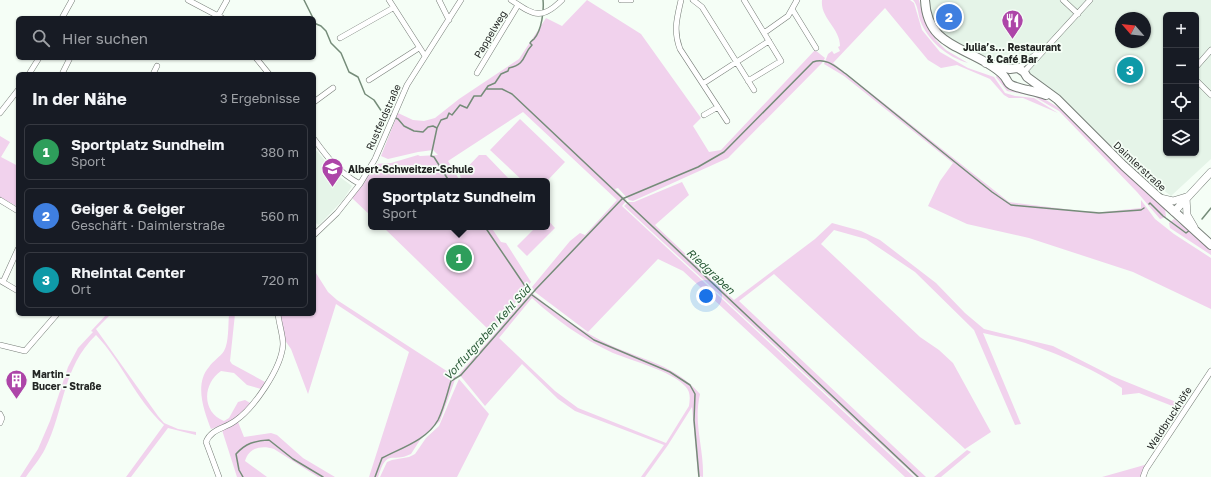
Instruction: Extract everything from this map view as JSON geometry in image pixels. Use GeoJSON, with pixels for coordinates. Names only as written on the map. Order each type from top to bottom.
{"type":"FeatureCollection","features":[{"type":"Feature","properties":{"kind":"main road","name":"Daimlerstraße"},"geometry":{"type":"LineString","coordinates":[[925,0],[930,22],[941,38],[957,49],[986,63],[1005,76],[1009,84],[1045,95],[1062,103]]}},
{"type":"Feature","properties":{"kind":"main road","name":"Daimlerstraße"},"geometry":{"type":"LineString","coordinates":[[986,63],[1020,71],[1062,103],[1124,166],[1207,241]]}},
{"type":"Feature","properties":{"kind":"main road"},"geometry":{"type":"LineString","coordinates":[[1005,76],[1020,71],[1026,82],[1020,87]]}},
{"type":"Feature","properties":{"kind":"street"},"geometry":{"type":"LineString","coordinates":[[63,16],[72,0]]}},
{"type":"Feature","properties":{"kind":"street"},"geometry":{"type":"LineString","coordinates":[[188,0],[218,16]]}},
{"type":"Feature","properties":{"kind":"street"},"geometry":{"type":"LineString","coordinates":[[220,16],[226,0]]}},
{"type":"Feature","properties":{"kind":"street"},"geometry":{"type":"LineString","coordinates":[[389,0],[425,56]]}},
{"type":"Feature","properties":{"kind":"street"},"geometry":{"type":"LineString","coordinates":[[439,0],[449,20]]}},
{"type":"Feature","properties":{"kind":"street","name":"Rustfeldstraße"},"geometry":{"type":"LineString","coordinates":[[316,233],[337,212],[360,184],[375,159],[407,85],[461,0]]}},
{"type":"Feature","properties":{"kind":"street"},"geometry":{"type":"LineString","coordinates":[[511,0],[539,14],[545,14],[562,0]]}},
{"type":"Feature","properties":{"kind":"street"},"geometry":{"type":"LineString","coordinates":[[621,0],[631,0]]}},
{"type":"Feature","properties":{"kind":"street"},"geometry":{"type":"LineString","coordinates":[[682,0],[675,24],[676,38],[684,54],[727,121]]}},
{"type":"Feature","properties":{"kind":"street"},"geometry":{"type":"LineString","coordinates":[[692,0],[702,7],[754,90]]}},
{"type":"Feature","properties":{"kind":"street"},"geometry":{"type":"LineString","coordinates":[[744,0],[781,61],[748,81]]}},
{"type":"Feature","properties":{"kind":"street"},"geometry":{"type":"LineString","coordinates":[[764,33],[788,16],[797,0]]}},
{"type":"Feature","properties":{"kind":"street"},"geometry":{"type":"LineString","coordinates":[[1063,0],[1078,14]]}},
{"type":"Feature","properties":{"kind":"street"},"geometry":{"type":"LineString","coordinates":[[1020,71],[1047,47],[1090,0]]}},
{"type":"Feature","properties":{"kind":"street","name":"Pappelweg"},"geometry":{"type":"LineString","coordinates":[[477,73],[518,4]]}},
{"type":"Feature","properties":{"kind":"street"},"geometry":{"type":"LineString","coordinates":[[340,38],[393,8]]}},
{"type":"Feature","properties":{"kind":"street"},"geometry":{"type":"LineString","coordinates":[[792,9],[816,48]]}},
{"type":"Feature","properties":{"kind":"street"},"geometry":{"type":"LineString","coordinates":[[704,83],[768,41]]}},
{"type":"Feature","properties":{"kind":"street"},"geometry":{"type":"LineString","coordinates":[[369,80],[419,48]]}},
{"type":"Feature","properties":{"kind":"street"},"geometry":{"type":"LineString","coordinates":[[1199,64],[1211,50]]}},
{"type":"Feature","properties":{"kind":"street"},"geometry":{"type":"LineString","coordinates":[[30,72],[38,60]]}},
{"type":"Feature","properties":{"kind":"street"},"geometry":{"type":"LineString","coordinates":[[63,72],[69,60]]}},
{"type":"Feature","properties":{"kind":"street"},"geometry":{"type":"LineString","coordinates":[[258,60],[267,72]]}},
{"type":"Feature","properties":{"kind":"street"},"geometry":{"type":"LineString","coordinates":[[154,72],[157,66]]}},
{"type":"Feature","properties":{"kind":"street"},"geometry":{"type":"LineString","coordinates":[[1199,83],[1211,95]]}},
{"type":"Feature","properties":{"kind":"street"},"geometry":{"type":"LineString","coordinates":[[316,101],[333,88]]}},
{"type":"Feature","properties":{"kind":"street"},"geometry":{"type":"LineString","coordinates":[[0,113],[16,93]]}},
{"type":"Feature","properties":{"kind":"street"},"geometry":{"type":"LineString","coordinates":[[704,115],[718,107]]}},
{"type":"Feature","properties":{"kind":"street"},"geometry":{"type":"LineString","coordinates":[[316,142],[329,160],[340,171],[360,184]]}},
{"type":"Feature","properties":{"kind":"street"},"geometry":{"type":"LineString","coordinates":[[1174,212],[1186,197],[1211,172]]}},
{"type":"Feature","properties":{"kind":"street"},"geometry":{"type":"LineString","coordinates":[[1159,197],[1173,201],[1186,197]]}},
{"type":"Feature","properties":{"kind":"street"},"geometry":{"type":"LineString","coordinates":[[1186,197],[1187,215],[1207,241]]}},
{"type":"Feature","properties":{"kind":"street"},"geometry":{"type":"LineString","coordinates":[[0,200],[16,210]]}},
{"type":"Feature","properties":{"kind":"street"},"geometry":{"type":"LineString","coordinates":[[16,253],[2,281],[16,290]]}},
{"type":"Feature","properties":{"kind":"street"},"geometry":{"type":"LineString","coordinates":[[0,344],[25,351],[54,316]]}},
{"type":"Feature","properties":{"kind":"street"},"geometry":{"type":"LineString","coordinates":[[219,477],[206,442],[213,432],[234,422],[246,413],[267,382],[280,358],[282,344],[278,316]]}},
{"type":"Feature","properties":{"kind":"street","name":"Waldbruckhöfe"},"geometry":{"type":"LineString","coordinates":[[1143,477],[1146,469],[1211,371]]}},
{"type":"Feature","properties":{"kind":"street"},"geometry":{"type":"LineString","coordinates":[[0,414],[2,418],[0,424]]}},
{"type":"Feature","properties":{"kind":"shaded area"},"geometry":{"type":"Polygon","coordinates":[[[587,0],[641,34],[701,118],[693,126],[709,152],[721,150],[815,50],[825,58],[822,63],[728,158],[633,201],[629,200],[618,188],[615,189],[627,200],[622,206],[914,477],[905,477],[683,271],[658,259],[588,332],[535,292],[532,287],[570,241],[580,233],[585,235],[617,200],[523,112],[448,161],[458,178],[368,178],[368,213],[352,198],[375,164],[391,163],[418,155],[438,155],[433,150],[388,159],[381,156],[398,113],[413,120],[424,121],[435,118],[459,99],[519,59],[546,18],[562,26],[587,0]]]}},
{"type":"Feature","properties":{"kind":"shaded area"},"geometry":{"type":"Polygon","coordinates":[[[822,0],[910,0],[914,3],[922,30],[940,52],[968,68],[994,77],[1005,93],[1015,96],[1034,98],[1058,113],[1023,98],[1009,98],[1004,95],[990,79],[957,65],[941,68],[928,60],[885,8],[833,63],[1009,202],[1081,211],[1102,212],[1141,208],[1141,200],[1155,219],[1174,234],[1211,258],[1211,309],[1133,272],[1029,238],[967,224],[928,206],[940,181],[953,163],[844,76],[824,64],[828,54],[832,51],[834,54],[840,51],[838,47],[840,46],[837,34],[824,12],[822,0]]]}},
{"type":"Feature","properties":{"kind":"shaded area"},"geometry":{"type":"Polygon","coordinates":[[[913,0],[919,0],[924,20],[936,40],[946,50],[968,63],[953,57],[933,41],[923,28],[916,4],[913,0]]]}},
{"type":"Feature","properties":{"kind":"shaded area"},"geometry":{"type":"Polygon","coordinates":[[[925,0],[1211,0],[1211,159],[1171,196],[1118,154],[1057,96],[1020,72],[970,54],[936,32],[925,0]]]}},
{"type":"Feature","properties":{"kind":"shaded area"},"geometry":{"type":"Polygon","coordinates":[[[997,75],[1009,90],[1036,94],[1061,109],[1165,209],[1166,217],[1160,219],[1137,192],[1059,111],[1033,96],[1007,91],[996,77],[997,75]]]}},
{"type":"Feature","properties":{"kind":"shaded area"},"geometry":{"type":"Polygon","coordinates":[[[520,119],[565,162],[550,178],[520,178],[490,150],[520,119]]]}},
{"type":"Feature","properties":{"kind":"shaded area"},"geometry":{"type":"Polygon","coordinates":[[[0,136],[10,142],[1,157],[16,165],[16,206],[0,197],[0,136]]]}},
{"type":"Feature","properties":{"kind":"shaded area","name":"Albert-Schweitzer-Schule"},"geometry":{"type":"Polygon","coordinates":[[[316,151],[336,174],[352,186],[343,200],[319,225],[316,223],[316,151]]]}},
{"type":"Feature","properties":{"kind":"shaded area"},"geometry":{"type":"Polygon","coordinates":[[[479,155],[486,155],[508,178],[461,178],[460,175],[479,155]]]}},
{"type":"Feature","properties":{"kind":"shaded area"},"geometry":{"type":"Polygon","coordinates":[[[682,182],[689,195],[655,225],[734,300],[815,239],[832,223],[861,231],[880,240],[936,283],[965,313],[984,329],[1053,346],[1112,376],[1186,406],[1180,409],[1139,393],[1122,395],[1122,388],[1068,359],[1015,340],[983,333],[1021,424],[1015,425],[974,330],[915,272],[866,239],[834,230],[821,244],[920,337],[939,350],[953,363],[991,432],[965,449],[774,274],[739,301],[926,477],[916,477],[624,206],[628,202],[634,202],[682,182]]]}},
{"type":"Feature","properties":{"kind":"shaded area"},"geometry":{"type":"Polygon","coordinates":[[[1174,219],[1211,249],[1211,255],[1170,228],[1169,223],[1174,219]]]}},
{"type":"Feature","properties":{"kind":"shaded area"},"geometry":{"type":"Polygon","coordinates":[[[550,222],[555,228],[527,256],[517,246],[533,230],[550,230],[550,222]]]}},
{"type":"Feature","properties":{"kind":"shaded area"},"geometry":{"type":"Polygon","coordinates":[[[386,230],[493,230],[501,242],[506,243],[531,282],[493,332],[490,331],[386,230]]]}},
{"type":"Feature","properties":{"kind":"shaded area"},"geometry":{"type":"Polygon","coordinates":[[[316,273],[328,292],[337,300],[456,377],[440,421],[420,440],[411,454],[404,457],[387,459],[381,468],[378,477],[369,477],[409,352],[336,304],[308,394],[291,349],[284,339],[280,316],[316,316],[316,273]]]}},
{"type":"Feature","properties":{"kind":"shaded area"},"geometry":{"type":"Polygon","coordinates":[[[528,292],[531,292],[559,314],[589,334],[610,345],[658,364],[680,376],[700,394],[698,405],[698,426],[703,477],[698,476],[692,407],[668,445],[645,477],[641,477],[664,445],[575,411],[558,399],[522,364],[485,406],[459,374],[498,330],[528,292]],[[532,298],[499,338],[555,391],[578,408],[666,443],[689,406],[690,398],[687,388],[679,381],[661,371],[613,353],[591,342],[561,322],[532,298]]]}},
{"type":"Feature","properties":{"kind":"shaded area"},"geometry":{"type":"Polygon","coordinates":[[[105,316],[109,316],[96,329],[158,416],[164,423],[178,429],[196,432],[196,435],[168,428],[131,477],[126,477],[164,425],[145,404],[114,357],[96,335],[76,361],[65,389],[52,434],[45,449],[26,477],[20,477],[38,449],[50,421],[68,367],[78,348],[93,332],[91,331],[105,316]]]}},
{"type":"Feature","properties":{"kind":"shaded area"},"geometry":{"type":"Polygon","coordinates":[[[229,316],[235,316],[230,361],[232,364],[265,382],[261,389],[247,385],[234,373],[221,371],[215,376],[208,390],[207,397],[211,411],[217,417],[224,421],[229,418],[238,402],[245,400],[252,404],[233,420],[211,429],[203,406],[201,389],[202,381],[204,374],[209,367],[224,351],[228,338],[229,316]]]}},
{"type":"Feature","properties":{"kind":"shaded area"},"geometry":{"type":"Polygon","coordinates":[[[459,379],[489,414],[457,477],[380,477],[387,462],[409,457],[415,454],[426,438],[439,426],[459,379]]]}},
{"type":"Feature","properties":{"kind":"shaded area"},"geometry":{"type":"Polygon","coordinates":[[[238,422],[244,437],[271,433],[277,435],[303,458],[335,477],[318,477],[274,449],[261,447],[253,450],[247,456],[245,461],[267,477],[237,477],[222,430],[238,422]]]}},
{"type":"Feature","properties":{"kind":"shaded area"},"geometry":{"type":"Polygon","coordinates":[[[967,450],[971,452],[941,477],[934,477],[967,450]]]}},
{"type":"Feature","properties":{"kind":"shaded area"},"geometry":{"type":"Polygon","coordinates":[[[1148,464],[1144,473],[1140,477],[1102,477],[1148,464]]]}},
{"type":"Feature","properties":{"kind":"waterway"},"geometry":{"type":"LineString","coordinates":[[304,0],[312,16]]}},
{"type":"Feature","properties":{"kind":"waterway"},"geometry":{"type":"LineString","coordinates":[[316,24],[326,31],[331,43],[341,53],[349,72],[358,77],[365,94],[374,100],[382,112],[398,119],[404,126],[414,131],[423,132],[428,127],[433,126],[437,128],[441,120],[447,118],[449,113],[452,115],[460,105],[467,108],[474,96],[481,96],[488,86],[495,83],[501,74],[508,71],[509,68],[522,62],[532,45],[530,43],[531,41],[539,31],[543,14],[543,0]]}},
{"type":"Feature","properties":{"kind":"waterway"},"geometry":{"type":"LineString","coordinates":[[375,477],[382,458],[413,443],[433,427],[442,411],[451,381],[461,375],[536,289],[622,199],[698,167],[724,152],[813,62],[827,62],[838,68],[992,192],[1011,205],[1099,213],[1141,210],[1144,208]]}},
{"type":"Feature","properties":{"kind":"waterway","name":"Riedgraben"},"geometry":{"type":"LineString","coordinates":[[487,89],[502,89],[512,94],[918,477]]}},
{"type":"Feature","properties":{"kind":"waterway"},"geometry":{"type":"LineString","coordinates":[[437,128],[431,156],[434,157],[447,178]]}},
{"type":"Feature","properties":{"kind":"waterway"},"geometry":{"type":"LineString","coordinates":[[1149,204],[1150,203],[1163,216],[1186,233],[1190,230]]}},
{"type":"Feature","properties":{"kind":"waterway"},"geometry":{"type":"LineString","coordinates":[[1202,219],[1211,208]]}},
{"type":"Feature","properties":{"kind":"waterway"},"geometry":{"type":"LineString","coordinates":[[487,230],[525,286]]}},
{"type":"Feature","properties":{"kind":"waterway"},"geometry":{"type":"LineString","coordinates":[[532,295],[594,340],[670,372],[690,385],[695,394],[694,420],[699,477]]}},
{"type":"Feature","properties":{"kind":"waterway","name":"Vorflutgraben Kehl Süd"},"geometry":{"type":"LineString","coordinates":[[243,477],[239,470],[236,454],[243,447],[251,443],[269,440],[293,459],[323,477]]}},
{"type":"Feature","properties":{"kind":"place","name":"Geiger & Geiger"},"geometry":{"type":"Point","coordinates":[949,17]}},
{"type":"Feature","properties":{"kind":"place","name":"Julia’s… Restaurant & Café Bar"},"geometry":{"type":"Point","coordinates":[1012,40]}},
{"type":"Feature","properties":{"kind":"place","name":"Rheintal Center"},"geometry":{"type":"Point","coordinates":[1130,70]}},
{"type":"Feature","properties":{"kind":"place","name":"Albert-Schweitzer-Schule"},"geometry":{"type":"Point","coordinates":[332,188]}},
{"type":"Feature","properties":{"kind":"place","name":"Sportplatz Sundheim"},"geometry":{"type":"Point","coordinates":[459,258]}},
{"type":"Feature","properties":{"kind":"place","name":"Martin - Bucer - Straße"},"geometry":{"type":"Point","coordinates":[16,400]}}]}
